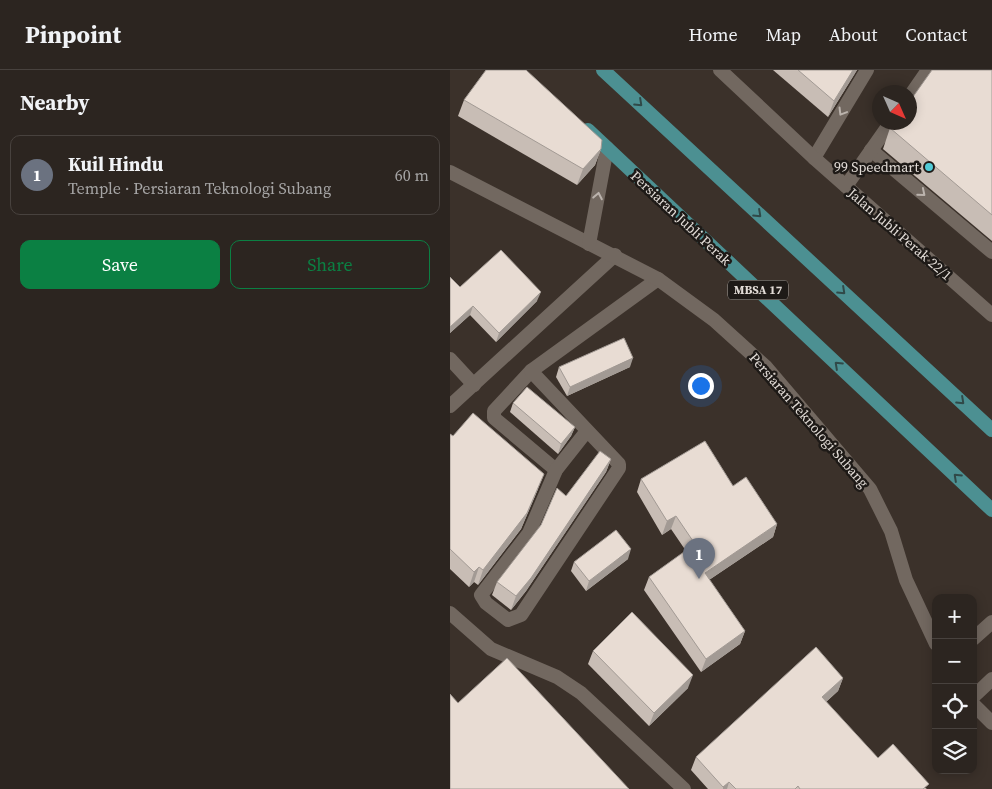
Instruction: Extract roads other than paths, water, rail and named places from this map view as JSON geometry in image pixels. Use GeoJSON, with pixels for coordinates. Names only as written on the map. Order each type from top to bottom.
{"type":"FeatureCollection","features":[{"type":"Feature","properties":{"kind":"main road"},"geometry":{"type":"LineString","coordinates":[[603,70],[992,430]]}},
{"type":"Feature","properties":{"kind":"main road","name":"Persiaran Jubli Perak"},"geometry":{"type":"LineString","coordinates":[[579,122],[992,510]]}},
{"type":"Feature","properties":{"kind":"street","name":"Jalan Jubli Perak 22/1"},"geometry":{"type":"LineString","coordinates":[[720,70],[814,158],[992,315]]}},
{"type":"Feature","properties":{"kind":"street"},"geometry":{"type":"LineString","coordinates":[[814,158],[867,70]]}},
{"type":"Feature","properties":{"kind":"street"},"geometry":{"type":"LineString","coordinates":[[917,86],[928,70]]}},
{"type":"Feature","properties":{"kind":"street"},"geometry":{"type":"LineString","coordinates":[[846,186],[885,130]]}},
{"type":"Feature","properties":{"kind":"street"},"geometry":{"type":"LineString","coordinates":[[589,244],[607,148]]}},
{"type":"Feature","properties":{"kind":"street"},"geometry":{"type":"LineString","coordinates":[[871,150],[992,252]]}},
{"type":"Feature","properties":{"kind":"street","name":"Persiaran Teknologi Subang"},"geometry":{"type":"LineString","coordinates":[[450,172],[589,244],[615,255],[658,279],[714,320],[766,367],[870,489],[891,531],[906,580],[934,639]]}},
{"type":"Feature","properties":{"kind":"street"},"geometry":{"type":"LineString","coordinates":[[450,406],[615,255]]}},
{"type":"Feature","properties":{"kind":"street"},"geometry":{"type":"LineString","coordinates":[[556,470],[494,418],[494,411],[531,371],[658,279]]}},
{"type":"Feature","properties":{"kind":"street"},"geometry":{"type":"LineString","coordinates":[[450,359],[474,384]]}},
{"type":"Feature","properties":{"kind":"street"},"geometry":{"type":"LineString","coordinates":[[531,371],[586,432],[619,464],[619,468],[521,615],[508,620],[486,602],[481,595],[530,533],[556,470],[586,432]]}},
{"type":"Feature","properties":{"kind":"street"},"geometry":{"type":"LineString","coordinates":[[450,613],[491,649],[557,676],[581,693],[684,789]]}},
{"type":"Feature","properties":{"kind":"street"},"geometry":{"type":"LineString","coordinates":[[977,635],[992,622]]}},
{"type":"Feature","properties":{"kind":"street"},"geometry":{"type":"LineString","coordinates":[[977,693],[992,679]]}},
{"type":"Feature","properties":{"kind":"street"},"geometry":{"type":"LineString","coordinates":[[977,708],[992,723]]}},
{"type":"Feature","properties":{"kind":"place","name":"99 Speedmart"},"geometry":{"type":"Point","coordinates":[929,167]}},
{"type":"Feature","properties":{"kind":"place","name":"Kuil Hindu"},"geometry":{"type":"Point","coordinates":[699,579]}}]}
